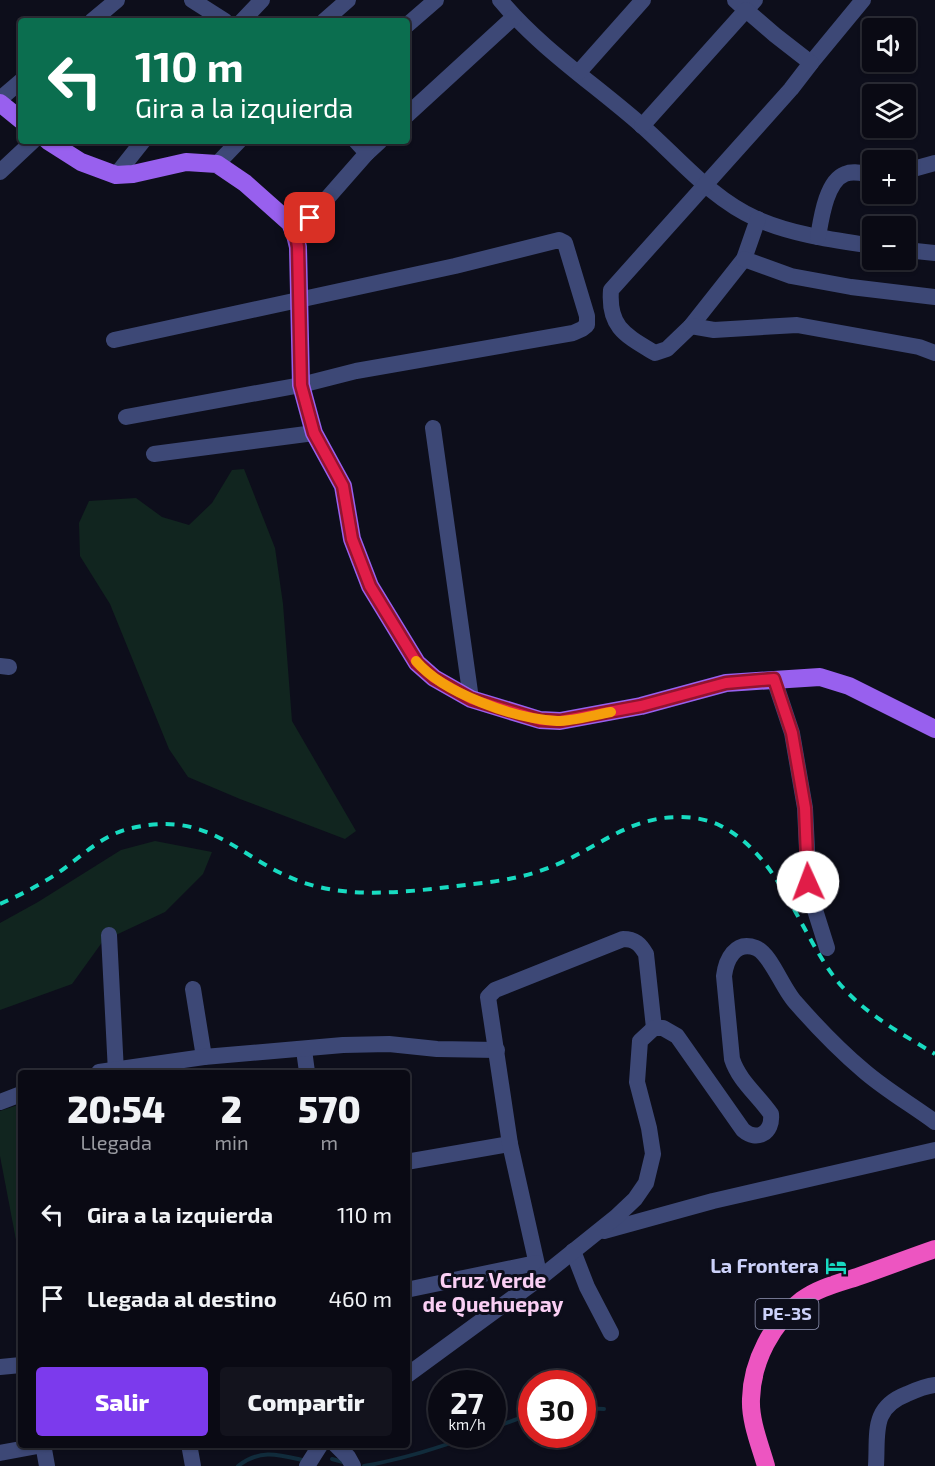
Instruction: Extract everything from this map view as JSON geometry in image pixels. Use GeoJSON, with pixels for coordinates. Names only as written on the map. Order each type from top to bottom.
{"type":"FeatureCollection","features":[{"type":"Feature","properties":{"kind":"highway","name":"PE-3S"},"geometry":{"type":"LineString","coordinates":[[766,1466],[754,1425],[751,1400],[756,1365],[765,1344],[776,1328],[803,1299],[827,1287],[935,1249]]}},
{"type":"Feature","properties":{"kind":"main road"},"geometry":{"type":"LineString","coordinates":[[0,101],[18,117]]}},
{"type":"Feature","properties":{"kind":"main road"},"geometry":{"type":"LineString","coordinates":[[53,144],[81,162],[116,175],[134,174],[186,162],[217,164],[245,183],[290,223],[296,235],[298,247],[301,385],[314,433],[343,486],[352,539],[370,586],[417,663],[434,678],[471,699],[540,720],[560,721],[641,706],[726,683],[820,677],[849,686],[935,729]]}},
{"type":"Feature","properties":{"kind":"street"},"geometry":{"type":"LineString","coordinates":[[96,18],[117,0]]}},
{"type":"Feature","properties":{"kind":"street"},"geometry":{"type":"LineString","coordinates":[[192,0],[220,18]]}},
{"type":"Feature","properties":{"kind":"street"},"geometry":{"type":"LineString","coordinates":[[245,18],[262,0]]}},
{"type":"Feature","properties":{"kind":"street"},"geometry":{"type":"LineString","coordinates":[[327,18],[348,0]]}},
{"type":"Feature","properties":{"kind":"street"},"geometry":{"type":"LineString","coordinates":[[410,23],[436,0]]}},
{"type":"Feature","properties":{"kind":"street"},"geometry":{"type":"LineString","coordinates":[[500,0],[546,48],[579,72],[642,126],[720,198],[758,219],[818,237],[862,244]]}},
{"type":"Feature","properties":{"kind":"street"},"geometry":{"type":"LineString","coordinates":[[579,72],[643,0]]}},
{"type":"Feature","properties":{"kind":"street"},"geometry":{"type":"LineString","coordinates":[[758,219],[744,259],[691,326],[668,349],[655,353],[627,336],[612,317],[611,290],[791,89],[863,0]]}},
{"type":"Feature","properties":{"kind":"street"},"geometry":{"type":"LineString","coordinates":[[642,126],[745,3],[775,35],[811,63]]}},
{"type":"Feature","properties":{"kind":"street"},"geometry":{"type":"LineString","coordinates":[[410,112],[514,17]]}},
{"type":"Feature","properties":{"kind":"street"},"geometry":{"type":"LineString","coordinates":[[0,101],[18,84]]}},
{"type":"Feature","properties":{"kind":"street"},"geometry":{"type":"LineString","coordinates":[[0,172],[30,144]]}},
{"type":"Feature","properties":{"kind":"street"},"geometry":{"type":"LineString","coordinates":[[116,175],[141,144]]}},
{"type":"Feature","properties":{"kind":"street"},"geometry":{"type":"LineString","coordinates":[[217,164],[236,144]]}},
{"type":"Feature","properties":{"kind":"street"},"geometry":{"type":"LineString","coordinates":[[296,235],[368,145]]}},
{"type":"Feature","properties":{"kind":"street"},"geometry":{"type":"LineString","coordinates":[[916,168],[935,163]]}},
{"type":"Feature","properties":{"kind":"street"},"geometry":{"type":"LineString","coordinates":[[818,237],[830,189],[838,178],[852,172],[862,173]]}},
{"type":"Feature","properties":{"kind":"street"},"geometry":{"type":"LineString","coordinates":[[114,340],[455,266],[559,240],[565,243],[587,316],[587,325],[573,333],[356,371],[301,385],[126,417]]}},
{"type":"Feature","properties":{"kind":"street"},"geometry":{"type":"LineString","coordinates":[[916,251],[935,253]]}},
{"type":"Feature","properties":{"kind":"street"},"geometry":{"type":"LineString","coordinates":[[744,259],[791,276],[831,284],[935,297]]}},
{"type":"Feature","properties":{"kind":"street"},"geometry":{"type":"LineString","coordinates":[[691,326],[714,330],[797,325],[919,347],[935,353]]}},
{"type":"Feature","properties":{"kind":"street"},"geometry":{"type":"LineString","coordinates":[[433,428],[471,699]]}},
{"type":"Feature","properties":{"kind":"street"},"geometry":{"type":"LineString","coordinates":[[154,454],[314,433]]}},
{"type":"Feature","properties":{"kind":"street"},"geometry":{"type":"LineString","coordinates":[[774,679],[792,733],[805,808],[809,891],[827,948]]}},
{"type":"Feature","properties":{"kind":"street"},"geometry":{"type":"LineString","coordinates":[[109,934],[110,1070]]}},
{"type":"Feature","properties":{"kind":"street"},"geometry":{"type":"LineString","coordinates":[[538,1270],[510,1144],[488,1001],[492,992],[623,939],[637,942],[646,954],[654,1028]]}},
{"type":"Feature","properties":{"kind":"street"},"geometry":{"type":"LineString","coordinates":[[410,1373],[538,1270],[573,1251],[616,1218],[635,1200],[645,1183],[652,1154],[649,1128],[637,1082],[640,1041],[654,1028],[663,1028],[677,1036],[742,1130],[754,1136],[766,1132],[772,1121],[771,1114],[742,1079],[732,1059],[724,976],[726,963],[737,948],[756,948],[771,964],[789,996],[827,1037],[865,1072],[935,1122]]}},
{"type":"Feature","properties":{"kind":"street"},"geometry":{"type":"LineString","coordinates":[[193,989],[204,1057]]}},
{"type":"Feature","properties":{"kind":"street"},"geometry":{"type":"LineString","coordinates":[[123,1070],[204,1057],[344,1045],[388,1044],[437,1049],[497,1050]]}},
{"type":"Feature","properties":{"kind":"street"},"geometry":{"type":"LineString","coordinates":[[304,1050],[307,1070]]}},
{"type":"Feature","properties":{"kind":"street"},"geometry":{"type":"LineString","coordinates":[[0,1102],[18,1095]]}},
{"type":"Feature","properties":{"kind":"street"},"geometry":{"type":"LineString","coordinates":[[410,1161],[510,1144]]}},
{"type":"Feature","properties":{"kind":"street"},"geometry":{"type":"LineString","coordinates":[[593,1234],[714,1201],[935,1150]]}},
{"type":"Feature","properties":{"kind":"street"},"geometry":{"type":"LineString","coordinates":[[573,1251],[587,1287],[611,1334]]}},
{"type":"Feature","properties":{"kind":"street"},"geometry":{"type":"LineString","coordinates":[[410,1289],[538,1270]]}},
{"type":"Feature","properties":{"kind":"street"},"geometry":{"type":"LineString","coordinates":[[0,1367],[18,1365]]}},
{"type":"Feature","properties":{"kind":"street"},"geometry":{"type":"LineString","coordinates":[[876,1466],[878,1420],[881,1412],[894,1399],[929,1385],[935,1385]]}},
{"type":"Feature","properties":{"kind":"street"},"geometry":{"type":"LineString","coordinates":[[0,1453],[27,1448]]}},
{"type":"Feature","properties":{"kind":"street"},"geometry":{"type":"LineString","coordinates":[[44,1448],[47,1466]]}},
{"type":"Feature","properties":{"kind":"street"},"geometry":{"type":"LineString","coordinates":[[190,1448],[193,1466]]}},
{"type":"Feature","properties":{"kind":"street"},"geometry":{"type":"LineString","coordinates":[[307,1466],[318,1448]]}},
{"type":"Feature","properties":{"kind":"street"},"geometry":{"type":"LineString","coordinates":[[339,1448],[348,1457],[352,1466]]}},
{"type":"Feature","properties":{"kind":"green space"},"geometry":{"type":"Polygon","coordinates":[[[244,469],[275,548],[283,604],[292,721],[356,831],[345,839],[188,777],[169,749],[110,604],[80,556],[79,523],[89,501],[136,498],[162,517],[189,525],[212,503],[232,470],[244,469]]]}},
{"type":"Feature","properties":{"kind":"green space"},"geometry":{"type":"Polygon","coordinates":[[[155,841],[212,852],[203,874],[165,912],[103,941],[72,984],[0,1010],[0,923],[121,850],[155,841]]]}},
{"type":"Feature","properties":{"kind":"green space"},"geometry":{"type":"Polygon","coordinates":[[[18,1105],[18,1250],[0,1156],[0,1111],[18,1105]]]}},
{"type":"Feature","properties":{"kind":"waterway"},"geometry":{"type":"LineString","coordinates":[[596,1409],[604,1409]]}},
{"type":"Feature","properties":{"kind":"waterway"},"geometry":{"type":"LineString","coordinates":[[506,1423],[518,1419]]}},
{"type":"Feature","properties":{"kind":"waterway"},"geometry":{"type":"LineString","coordinates":[[364,1466],[436,1448]]}},
{"type":"Feature","properties":{"kind":"waterway"},"geometry":{"type":"LineString","coordinates":[[238,1466],[254,1457],[269,1454],[302,1460]]}},
{"type":"Feature","properties":{"kind":"waterway"},"geometry":{"type":"LineString","coordinates":[[332,1459],[343,1462]]}},
{"type":"Feature","properties":{"kind":"railway"},"geometry":{"type":"LineString","coordinates":[[0,904],[58,873],[93,846],[112,835],[132,828],[161,824],[186,826],[209,833],[290,878],[334,890],[373,893],[434,889],[514,878],[553,866],[644,822],[661,818],[698,819],[717,824],[738,837],[756,853],[785,893],[822,958],[845,990],[881,1020],[935,1054]]}},
{"type":"Feature","properties":{"kind":"slow traffic"},"geometry":{"type":"LineString","coordinates":[[416,661],[434,678],[471,699],[540,720],[560,721],[611,712]]}},
{"type":"Feature","properties":{"kind":"place","name":"La Frontera"},"geometry":{"type":"Point","coordinates":[836,1266]}},
{"type":"Feature","properties":{"kind":"district","name":"Cruz Verde de Quehuepay"},"geometry":{"type":"Point","coordinates":[493,1293]}},
{"type":"Feature","properties":{"kind":"route"},"geometry":{"type":"LineString","coordinates":[[310,218],[296,235],[301,385],[314,433],[343,486],[352,539],[370,586],[417,663],[434,678],[471,699],[540,720],[560,721],[641,706],[726,683],[774,679],[792,733],[805,808],[808,882]]}}]}
